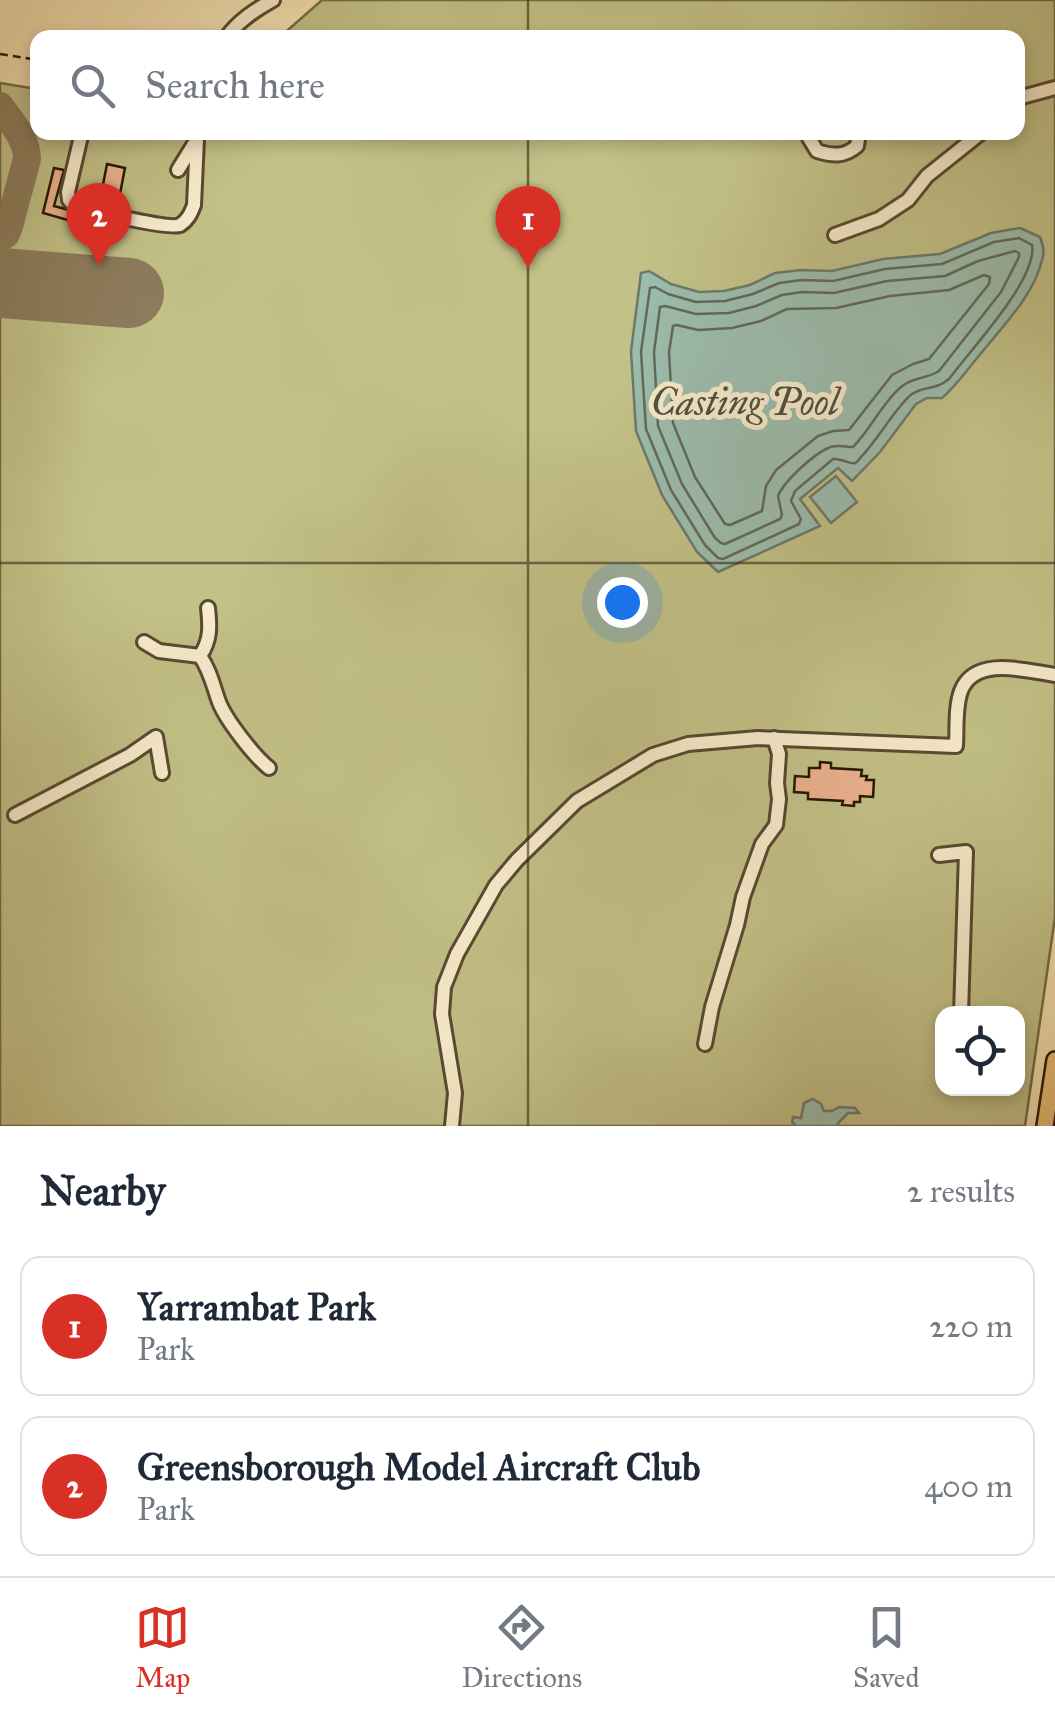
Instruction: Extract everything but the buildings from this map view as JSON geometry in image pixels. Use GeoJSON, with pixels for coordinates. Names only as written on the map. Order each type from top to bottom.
{"type":"FeatureCollection","features":[{"type":"Feature","properties":{"kind":"main road"},"geometry":{"type":"LineString","coordinates":[[1045,1126],[1055,1060]]}},
{"type":"Feature","properties":{"kind":"lane"},"geometry":{"type":"LineString","coordinates":[[232,30],[273,0]]}},
{"type":"Feature","properties":{"kind":"lane"},"geometry":{"type":"LineString","coordinates":[[1025,98],[1055,88]]}},
{"type":"Feature","properties":{"kind":"lane"},"geometry":{"type":"LineString","coordinates":[[80,140],[68,192],[74,206],[165,227],[180,224],[194,205],[198,140]]}},
{"type":"Feature","properties":{"kind":"lane"},"geometry":{"type":"LineString","coordinates":[[178,170],[196,140]]}},
{"type":"Feature","properties":{"kind":"lane"},"geometry":{"type":"LineString","coordinates":[[810,140],[816,151],[832,156],[848,153],[858,140]]}},
{"type":"Feature","properties":{"kind":"lane"},"geometry":{"type":"LineString","coordinates":[[834,235],[879,219],[908,200],[927,176],[972,140]]}},
{"type":"Feature","properties":{"kind":"lane"},"geometry":{"type":"LineString","coordinates":[[200,656],[210,631],[208,608]]}},
{"type":"Feature","properties":{"kind":"lane"},"geometry":{"type":"LineString","coordinates":[[144,642],[160,651],[200,656],[226,716],[256,758],[269,768]]}},
{"type":"Feature","properties":{"kind":"lane"},"geometry":{"type":"LineString","coordinates":[[452,1126],[455,1093],[442,1014],[444,987],[496,885],[576,801],[653,755],[688,744],[774,738],[956,746],[959,696],[975,673],[1000,668],[1055,676]]}},
{"type":"Feature","properties":{"kind":"lane"},"geometry":{"type":"LineString","coordinates":[[15,814],[156,738],[162,773]]}},
{"type":"Feature","properties":{"kind":"lane"},"geometry":{"type":"LineString","coordinates":[[705,1044],[743,896],[762,844],[776,824],[778,754],[774,738]]}},
{"type":"Feature","properties":{"kind":"lane"},"geometry":{"type":"LineString","coordinates":[[939,855],[966,852],[961,1006]]}},
{"type":"Feature","properties":{"kind":"path"},"geometry":{"type":"LineString","coordinates":[[0,54],[30,59]]}},
{"type":"Feature","properties":{"kind":"shaded area"},"geometry":{"type":"Polygon","coordinates":[[[322,0],[1055,0],[1055,917],[1025,1126],[0,1126],[0,83],[30,88],[30,140],[1025,140],[1025,30],[288,30],[322,0]]]}},
{"type":"Feature","properties":{"kind":"water","name":"Casting Pool"},"geometry":{"type":"Polygon","coordinates":[[[1020,228],[1040,237],[1043,254],[1038,273],[1015,312],[956,383],[942,398],[927,398],[916,404],[852,481],[838,468],[800,499],[820,526],[718,572],[697,552],[662,495],[636,431],[631,351],[641,273],[649,271],[671,284],[699,292],[724,291],[775,273],[832,271],[883,259],[940,254],[991,233],[1020,228]]]}},
{"type":"Feature","properties":{"kind":"water"},"geometry":{"type":"Polygon","coordinates":[[[836,476],[857,502],[831,523],[810,497],[836,476]]]}},
{"type":"Feature","properties":{"kind":"water"},"geometry":{"type":"Polygon","coordinates":[[[813,1099],[824,1111],[839,1107],[855,1108],[859,1113],[848,1113],[838,1126],[796,1126],[793,1117],[801,1118],[804,1103],[813,1099]]]}},
{"type":"Feature","properties":{"kind":"taxiway"},"geometry":{"type":"LineString","coordinates":[[0,106],[21,137],[27,159],[9,226],[0,238]]}},
{"type":"Feature","properties":{"kind":"runway"},"geometry":{"type":"LineString","coordinates":[[0,283],[129,293]]}},
{"type":"Feature","properties":{"kind":"place","name":"Greensborough Model Aircraft Club"},"geometry":{"type":"Point","coordinates":[99,265]}},
{"type":"Feature","properties":{"kind":"place","name":"Yarrambat Park"},"geometry":{"type":"Point","coordinates":[528,268]}}]}
